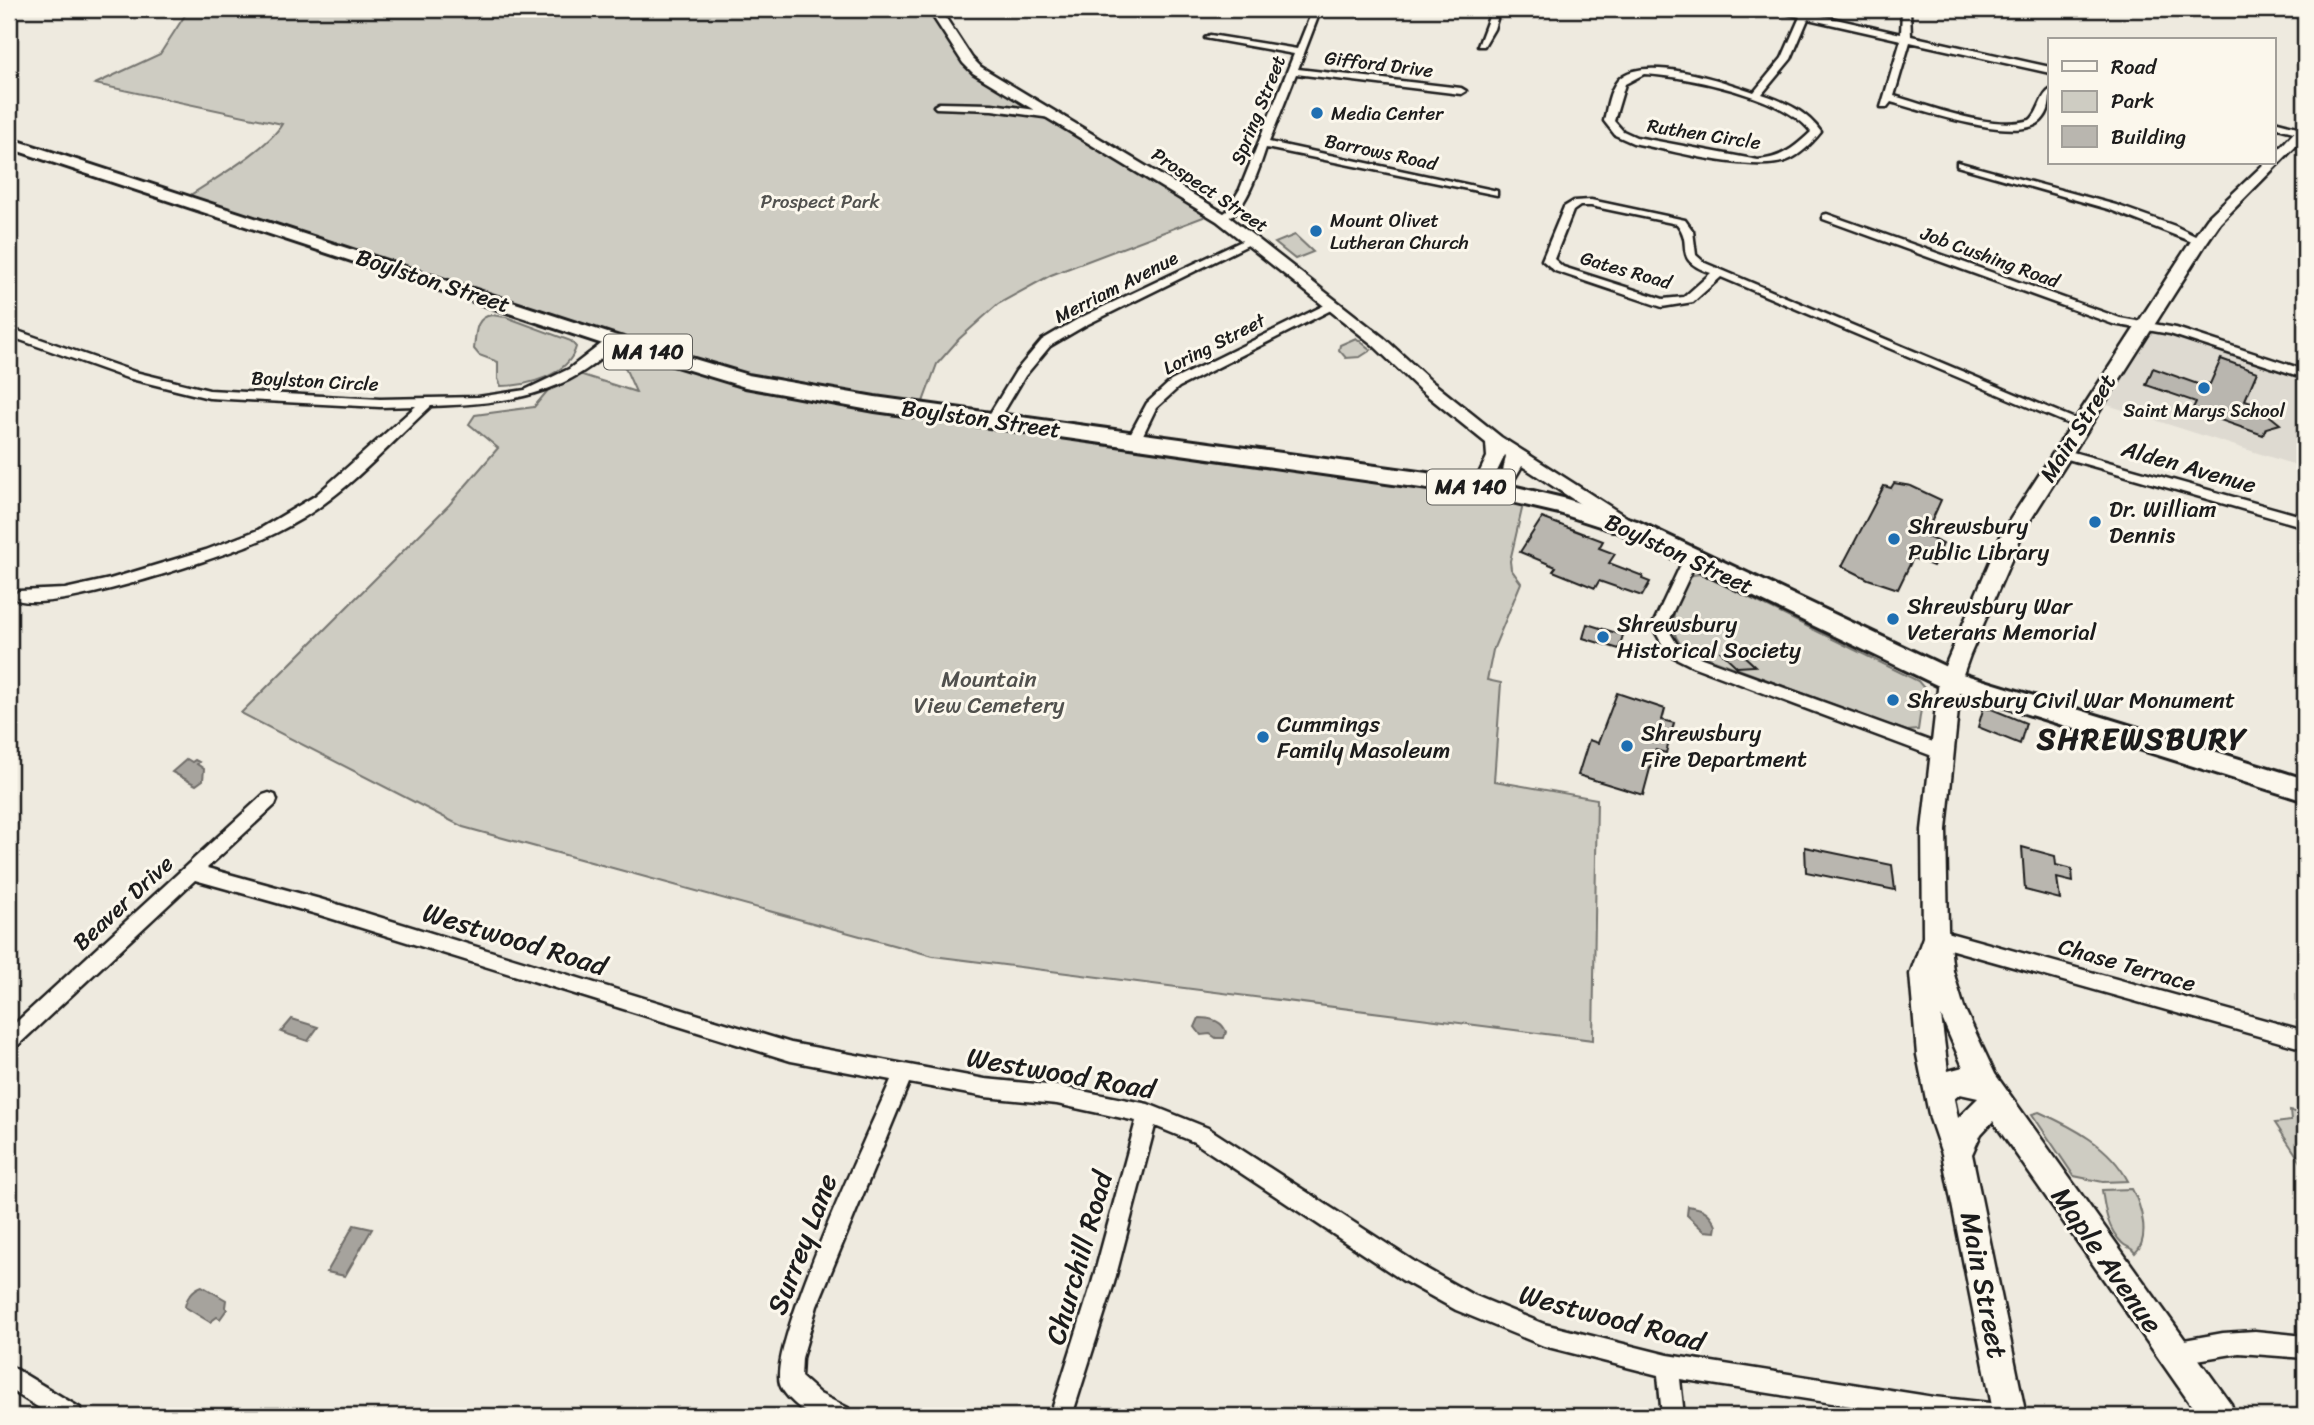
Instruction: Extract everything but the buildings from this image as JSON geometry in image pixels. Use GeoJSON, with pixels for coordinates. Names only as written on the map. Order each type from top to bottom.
{"type":"FeatureCollection","features":[{"type":"Feature","properties":{"kind":"main road","name":"Main Street"},"geometry":{"type":"LineString","coordinates":[[2276,159],[2304,131]]}},
{"type":"Feature","properties":{"kind":"main road","name":"Boylston Street"},"geometry":{"type":"LineString","coordinates":[[9,143],[613,341],[745,381],[875,404],[1490,489],[1563,506],[1629,527],[1950,680]]}},
{"type":"Feature","properties":{"kind":"main road","name":"Main Street"},"geometry":{"type":"LineString","coordinates":[[1991,1093],[1951,1009],[1940,971],[1936,937],[1934,830],[1950,680],[2014,529],[2199,241],[2214,220],[2271,164]]}},
{"type":"Feature","properties":{"kind":"main road","name":"MA 140"},"geometry":{"type":"LineString","coordinates":[[1950,680],[2305,790]]}},
{"type":"Feature","properties":{"kind":"main road","name":"Main Street"},"geometry":{"type":"LineString","coordinates":[[1936,937],[1923,974],[1932,1062],[1944,1119],[1957,1154],[2009,1416]]}},
{"type":"Feature","properties":{"kind":"main road"},"geometry":{"type":"LineString","coordinates":[[1940,1094],[1948,1084],[1962,1080],[1991,1093],[1966,1129],[1957,1154]]}},
{"type":"Feature","properties":{"kind":"main road","name":"Maple Avenue"},"geometry":{"type":"LineString","coordinates":[[1991,1093],[2219,1416]]}},
{"type":"Feature","properties":{"kind":"street","name":"Prospect Street"},"geometry":{"type":"LineString","coordinates":[[934,9],[967,60],[977,70],[1222,218],[1333,305],[1495,441],[1629,527]]}},
{"type":"Feature","properties":{"kind":"street","name":"Spring Street"},"geometry":{"type":"LineString","coordinates":[[1222,218],[1231,213],[1245,189],[1317,9]]}},
{"type":"Feature","properties":{"kind":"street"},"geometry":{"type":"LineString","coordinates":[[1480,44],[1489,30],[1496,9]]}},
{"type":"Feature","properties":{"kind":"street"},"geometry":{"type":"LineString","coordinates":[[1774,9],[2048,70]]}},
{"type":"Feature","properties":{"kind":"street"},"geometry":{"type":"LineString","coordinates":[[1906,9],[1906,38],[1886,102],[2010,127],[2035,122],[2048,97]]}},
{"type":"Feature","properties":{"kind":"street"},"geometry":{"type":"LineString","coordinates":[[1756,96],[1786,59],[1805,15]]}},
{"type":"Feature","properties":{"kind":"street"},"geometry":{"type":"LineString","coordinates":[[1210,38],[1300,52]]}},
{"type":"Feature","properties":{"kind":"street","name":"Gifford Drive"},"geometry":{"type":"LineString","coordinates":[[1293,71],[1461,91]]}},
{"type":"Feature","properties":{"kind":"street","name":"Ruthen Circle"},"geometry":{"type":"LineString","coordinates":[[1644,71],[1677,73],[1756,96],[1798,112],[1814,124],[1815,132],[1795,153],[1785,159],[1758,163],[1658,146],[1626,138],[1609,121],[1620,82],[1630,75],[1644,71]]}},
{"type":"Feature","properties":{"kind":"street"},"geometry":{"type":"LineString","coordinates":[[992,107],[1007,90]]}},
{"type":"Feature","properties":{"kind":"street"},"geometry":{"type":"LineString","coordinates":[[939,106],[992,107],[1051,115]]}},
{"type":"Feature","properties":{"kind":"street"},"geometry":{"type":"LineString","coordinates":[[2276,124],[2304,131]]}},
{"type":"Feature","properties":{"kind":"street","name":"Barrows Road"},"geometry":{"type":"LineString","coordinates":[[1262,144],[1493,193]]}},
{"type":"Feature","properties":{"kind":"street"},"geometry":{"type":"LineString","coordinates":[[1961,164],[2117,211],[2178,231],[2199,241]]}},
{"type":"Feature","properties":{"kind":"street","name":"Gates Road"},"geometry":{"type":"LineString","coordinates":[[1719,272],[1693,298],[1676,304],[1662,303],[1579,277],[1559,270],[1548,260],[1568,209],[1584,202],[1681,222],[1687,226],[1690,234],[1690,255],[1693,260],[2081,424]]}},
{"type":"Feature","properties":{"kind":"street","name":"Job Cushing Road"},"geometry":{"type":"LineString","coordinates":[[1827,217],[2117,321],[2172,331],[2305,374]]}},
{"type":"Feature","properties":{"kind":"street","name":"Merriam Avenue"},"geometry":{"type":"LineString","coordinates":[[992,420],[1030,360],[1046,343],[1082,322],[1250,241]]}},
{"type":"Feature","properties":{"kind":"street","name":"Loring Street"},"geometry":{"type":"LineString","coordinates":[[1134,440],[1151,406],[1175,384],[1333,305]]}},
{"type":"Feature","properties":{"kind":"street","name":"Boylston Circle"},"geometry":{"type":"LineString","coordinates":[[9,332],[74,357],[163,385],[209,394],[380,403],[478,401],[538,390],[573,372],[613,341]]}},
{"type":"Feature","properties":{"kind":"street"},"geometry":{"type":"LineString","coordinates":[[12,599],[100,587],[217,553],[282,524],[332,489],[428,402]]}},
{"type":"Feature","properties":{"kind":"street"},"geometry":{"type":"LineString","coordinates":[[1490,489],[1496,457],[1495,441]]}},
{"type":"Feature","properties":{"kind":"street","name":"Alden Avenue"},"geometry":{"type":"LineString","coordinates":[[2062,453],[2305,522]]}},
{"type":"Feature","properties":{"kind":"street"},"geometry":{"type":"LineString","coordinates":[[1490,489],[1512,472],[1515,454]]}},
{"type":"Feature","properties":{"kind":"street"},"geometry":{"type":"LineString","coordinates":[[1691,558],[1658,626],[1673,650],[1697,662],[1941,752]]}},
{"type":"Feature","properties":{"kind":"street","name":"Beaver Drive"},"geometry":{"type":"LineString","coordinates":[[9,1041],[269,800]]}},
{"type":"Feature","properties":{"kind":"street","name":"Westwood Road"},"geometry":{"type":"LineString","coordinates":[[194,872],[320,907],[791,1052],[998,1090],[1057,1095],[1148,1114],[1201,1135],[1410,1272],[1464,1302],[1544,1335],[1668,1366],[1921,1406],[2009,1416]]}},
{"type":"Feature","properties":{"kind":"street","name":"Chase Terrace"},"geometry":{"type":"LineString","coordinates":[[1936,937],[2305,1040]]}},
{"type":"Feature","properties":{"kind":"street","name":"Surrey Lane"},"geometry":{"type":"LineString","coordinates":[[839,1416],[824,1411],[803,1396],[790,1381],[791,1359],[806,1306],[903,1074]]}},
{"type":"Feature","properties":{"kind":"street","name":"Churchill Road"},"geometry":{"type":"LineString","coordinates":[[1062,1416],[1103,1283],[1148,1114]]}},
{"type":"Feature","properties":{"kind":"street"},"geometry":{"type":"LineString","coordinates":[[2173,1353],[2215,1342],[2272,1341],[2305,1347]]}},
{"type":"Feature","properties":{"kind":"street"},"geometry":{"type":"LineString","coordinates":[[1668,1366],[1672,1416]]}},
{"type":"Feature","properties":{"kind":"street"},"geometry":{"type":"LineString","coordinates":[[9,1376],[72,1416]]}},
{"type":"Feature","properties":{"kind":"shaded area","name":"Saint Marys School"},"geometry":{"type":"Polygon","coordinates":[[[2142,327],[2197,340],[2305,374],[2305,468],[2095,401],[2142,327]]]}},
{"type":"Feature","properties":{"kind":"shaded area"},"geometry":{"type":"Polygon","coordinates":[[[187,759],[199,762],[197,764],[204,769],[203,780],[196,785],[172,772],[187,759]]]}},
{"type":"Feature","properties":{"kind":"shaded area"},"geometry":{"type":"Polygon","coordinates":[[[1199,1018],[1219,1022],[1226,1032],[1224,1038],[1216,1038],[1210,1034],[1201,1035],[1195,1027],[1199,1018]]]}},
{"type":"Feature","properties":{"kind":"shaded area"},"geometry":{"type":"Polygon","coordinates":[[[292,1019],[318,1027],[308,1041],[281,1032],[292,1019]]]}},
{"type":"Feature","properties":{"kind":"shaded area"},"geometry":{"type":"Polygon","coordinates":[[[1688,1206],[1708,1214],[1716,1226],[1715,1232],[1704,1231],[1687,1215],[1688,1206]]]}},
{"type":"Feature","properties":{"kind":"shaded area"},"geometry":{"type":"Polygon","coordinates":[[[354,1225],[372,1229],[345,1276],[327,1272],[354,1225]]]}},
{"type":"Feature","properties":{"kind":"shaded area"},"geometry":{"type":"Polygon","coordinates":[[[202,1286],[226,1300],[227,1309],[220,1319],[217,1317],[210,1322],[185,1307],[191,1294],[202,1286]]]}},
{"type":"Feature","properties":{"kind":"green space","name":"Mountain View Cemetery"},"geometry":{"type":"Polygon","coordinates":[[[189,9],[934,9],[967,60],[1214,213],[1051,275],[998,304],[959,339],[937,364],[920,410],[1525,496],[1510,561],[1511,569],[1521,583],[1493,650],[1487,680],[1501,683],[1494,781],[1597,799],[1593,1040],[933,956],[463,827],[241,713],[449,505],[498,448],[469,424],[475,415],[534,407],[554,383],[573,372],[636,392],[613,341],[183,200],[251,155],[275,134],[282,124],[95,84],[160,54],[189,9]]]}},
{"type":"Feature","properties":{"kind":"green space"},"geometry":{"type":"Polygon","coordinates":[[[1295,235],[1313,252],[1295,259],[1275,243],[1295,235]]]}},
{"type":"Feature","properties":{"kind":"green space"},"geometry":{"type":"Polygon","coordinates":[[[486,316],[506,317],[571,341],[576,347],[572,357],[556,372],[545,377],[523,384],[501,386],[498,379],[498,362],[479,355],[474,349],[479,323],[486,316]]]}},
{"type":"Feature","properties":{"kind":"green space"},"geometry":{"type":"Polygon","coordinates":[[[1356,338],[1371,350],[1360,357],[1346,358],[1339,350],[1340,345],[1356,338]]]}},
{"type":"Feature","properties":{"kind":"green space"},"geometry":{"type":"Polygon","coordinates":[[[1701,574],[1918,681],[1924,688],[1918,730],[1907,731],[1872,719],[1685,649],[1674,632],[1674,612],[1692,575],[1701,574]]]}},
{"type":"Feature","properties":{"kind":"green space"},"geometry":{"type":"Polygon","coordinates":[[[2290,1111],[2305,1114],[2305,1168],[2275,1123],[2291,1121],[2290,1111]]]}},
{"type":"Feature","properties":{"kind":"green space"},"geometry":{"type":"Polygon","coordinates":[[[2039,1112],[2090,1139],[2111,1158],[2128,1181],[2103,1182],[2074,1176],[2032,1114],[2039,1112]]]}},
{"type":"Feature","properties":{"kind":"green space"},"geometry":{"type":"Polygon","coordinates":[[[2132,1189],[2143,1222],[2143,1239],[2135,1253],[2122,1243],[2113,1231],[2102,1190],[2132,1189]]]}},
{"type":"Feature","properties":{"kind":"place","name":"Media Center"},"geometry":{"type":"Point","coordinates":[1317,113]}},
{"type":"Feature","properties":{"kind":"place","name":"Mount Olivet Lutheran Church"},"geometry":{"type":"Point","coordinates":[1316,231]}},
{"type":"Feature","properties":{"kind":"place","name":"Saint Marys School"},"geometry":{"type":"Point","coordinates":[2204,388]}},
{"type":"Feature","properties":{"kind":"place","name":"Dr. William Dennis"},"geometry":{"type":"Point","coordinates":[2095,522]}},
{"type":"Feature","properties":{"kind":"place","name":"Shrewsbury Public Library"},"geometry":{"type":"Point","coordinates":[1894,539]}},
{"type":"Feature","properties":{"kind":"place","name":"Shrewsbury War Veterans Memorial"},"geometry":{"type":"Point","coordinates":[1893,619]}},
{"type":"Feature","properties":{"kind":"place","name":"Shrewsbury Historical Society"},"geometry":{"type":"Point","coordinates":[1603,637]}},
{"type":"Feature","properties":{"kind":"place","name":"Shrewsbury Civil War Monument"},"geometry":{"type":"Point","coordinates":[1893,700]}},
{"type":"Feature","properties":{"kind":"place","name":"Cummings Family Masoleum"},"geometry":{"type":"Point","coordinates":[1263,737]}},
{"type":"Feature","properties":{"kind":"place","name":"Shrewsbury Fire Department"},"geometry":{"type":"Point","coordinates":[1627,746]}},
{"type":"Feature","properties":{"kind":"district","name":"SHREWSBURY"},"geometry":{"type":"Point","coordinates":[2142,739]}},
{"type":"Feature","properties":{"kind":"park label","name":"Prospect Park"},"geometry":{"type":"Point","coordinates":[820,201]}}]}
